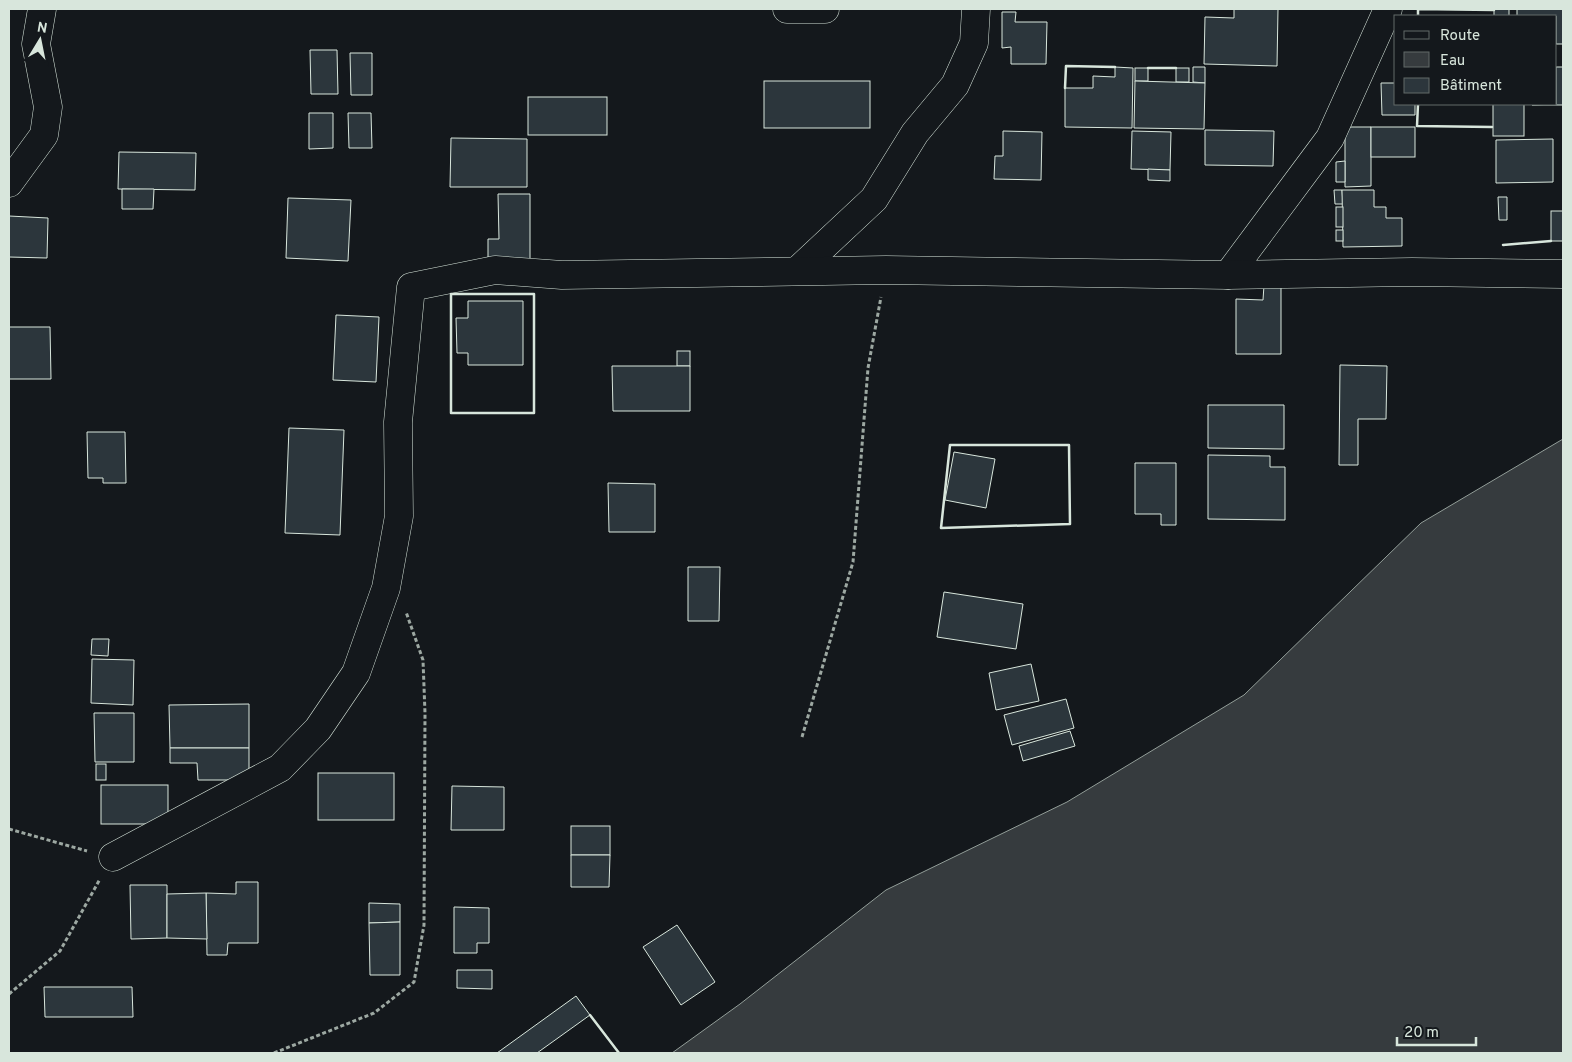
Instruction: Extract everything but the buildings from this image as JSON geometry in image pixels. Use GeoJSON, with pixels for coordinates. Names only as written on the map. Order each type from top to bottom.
{"type":"FeatureCollection","features":[{"type":"Feature","properties":{"kind":"street"},"geometry":{"type":"LineString","coordinates":[[9,183],[44,135],[48,107],[36,44],[42,9]]}},
{"type":"Feature","properties":{"kind":"street"},"geometry":{"type":"LineString","coordinates":[[787,9],[825,9]]}},
{"type":"Feature","properties":{"kind":"street"},"geometry":{"type":"LineString","coordinates":[[797,271],[874,198],[915,133],[955,85],[974,43],[976,9]]}},
{"type":"Feature","properties":{"kind":"street"},"geometry":{"type":"LineString","coordinates":[[1228,275],[1330,138],[1388,9]]}},
{"type":"Feature","properties":{"kind":"street"},"geometry":{"type":"LineString","coordinates":[[113,857],[280,768],[318,729],[356,673],[386,588],[400,516],[398,422],[412,287],[495,270],[590,275],[886,270],[1228,275],[1412,272],[1563,274]]}},
{"type":"Feature","properties":{"kind":"path"},"geometry":{"type":"LineString","coordinates":[[802,737],[853,562],[868,368],[886,270]]}},
{"type":"Feature","properties":{"kind":"path"},"geometry":{"type":"LineString","coordinates":[[274,1053],[374,1013],[414,982],[424,925],[426,807],[423,660],[408,614],[386,588]]}},
{"type":"Feature","properties":{"kind":"path"},"geometry":{"type":"LineString","coordinates":[[9,829],[59,845],[113,857],[60,951],[9,994]]}},
{"type":"Feature","properties":{"kind":"water"},"geometry":{"type":"Polygon","coordinates":[[[1563,439],[1563,1053],[672,1053],[740,1004],[886,890],[1067,802],[1244,695],[1421,523],[1563,439]]]}},
{"type":"Feature","properties":{"kind":"wall"},"geometry":{"type":"LineString","coordinates":[[1418,15],[1418,9],[1494,10]]}},
{"type":"Feature","properties":{"kind":"wall"},"geometry":{"type":"LineString","coordinates":[[1065,88],[1066,66],[1115,67]]}},
{"type":"Feature","properties":{"kind":"wall"},"geometry":{"type":"LineString","coordinates":[[1148,68],[1176,68]]}},
{"type":"Feature","properties":{"kind":"wall"},"geometry":{"type":"LineString","coordinates":[[1418,105],[1417,126],[1492,127]]}},
{"type":"Feature","properties":{"kind":"wall"},"geometry":{"type":"LineString","coordinates":[[1503,245],[1551,241]]}},
{"type":"Feature","properties":{"kind":"wall"},"geometry":{"type":"LineString","coordinates":[[451,294],[534,294],[534,413],[451,413],[451,294]]}},
{"type":"Feature","properties":{"kind":"wall"},"geometry":{"type":"LineString","coordinates":[[950,445],[1069,445],[1070,524],[941,528],[950,445]]}},
{"type":"Feature","properties":{"kind":"wall"},"geometry":{"type":"LineString","coordinates":[[590,1015],[619,1053]]}}]}
